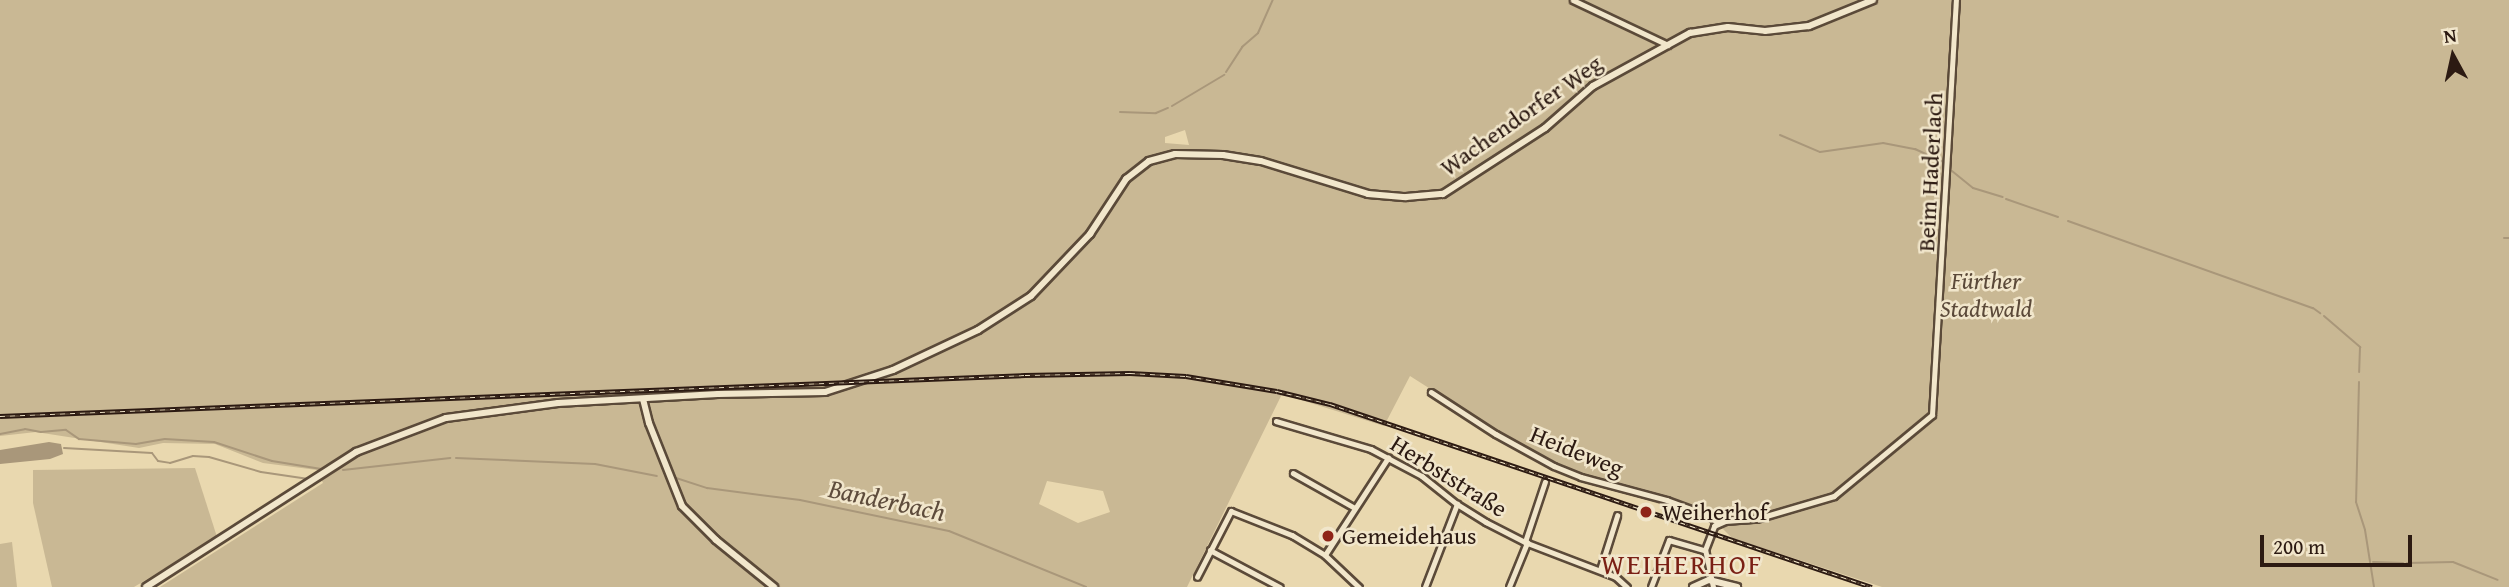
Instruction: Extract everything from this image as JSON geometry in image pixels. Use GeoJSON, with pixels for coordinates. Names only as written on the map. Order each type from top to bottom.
{"type":"FeatureCollection","features":[{"type":"Feature","properties":{"kind":"street"},"geometry":{"type":"LineString","coordinates":[[1573,0],[1669,45]]}},
{"type":"Feature","properties":{"kind":"street","name":"Wachendorfer Weg"},"geometry":{"type":"LineString","coordinates":[[146,587],[330,468],[379,443],[469,413],[558,403],[825,392],[862,382],[923,358],[1004,316],[1031,296],[1090,234],[1131,174],[1149,161],[1162,156],[1223,155],[1261,161],[1376,195],[1443,194],[1545,128],[1593,86],[1690,33],[1710,28],[1765,30],[1809,26],[1873,0]]}},
{"type":"Feature","properties":{"kind":"street","name":"Beim Haderlach"},"geometry":{"type":"LineString","coordinates":[[1718,523],[1756,519],[1834,496],[1849,487],[1932,415],[1956,0]]}},
{"type":"Feature","properties":{"kind":"street","name":"Heideweg"},"geometry":{"type":"LineString","coordinates":[[1431,392],[1496,434],[1554,466],[1667,500],[1710,516],[1718,523]]}},
{"type":"Feature","properties":{"kind":"street"},"geometry":{"type":"LineString","coordinates":[[643,399],[653,434],[682,506],[716,540],[775,587]]}},
{"type":"Feature","properties":{"kind":"street","name":"Herbststraße"},"geometry":{"type":"LineString","coordinates":[[1276,421],[1362,446],[1388,458],[1422,476],[1457,504],[1526,542],[1600,570],[1621,580],[1627,587]]}},
{"type":"Feature","properties":{"kind":"street"},"geometry":{"type":"LineString","coordinates":[[1325,555],[1388,458]]}},
{"type":"Feature","properties":{"kind":"street"},"geometry":{"type":"LineString","coordinates":[[1293,473],[1355,508]]}},
{"type":"Feature","properties":{"kind":"street"},"geometry":{"type":"LineString","coordinates":[[1509,587],[1545,482]]}},
{"type":"Feature","properties":{"kind":"street"},"geometry":{"type":"LineString","coordinates":[[1425,587],[1457,504]]}},
{"type":"Feature","properties":{"kind":"street"},"geometry":{"type":"LineString","coordinates":[[1197,577],[1231,511],[1265,522],[1325,555],[1359,587]]}},
{"type":"Feature","properties":{"kind":"street"},"geometry":{"type":"LineString","coordinates":[[1600,570],[1618,516]]}},
{"type":"Feature","properties":{"kind":"street"},"geometry":{"type":"LineString","coordinates":[[1711,584],[1705,550],[1714,526],[1718,523]]}},
{"type":"Feature","properties":{"kind":"street"},"geometry":{"type":"LineString","coordinates":[[1651,587],[1669,540],[1705,550]]}},
{"type":"Feature","properties":{"kind":"street"},"geometry":{"type":"LineString","coordinates":[[1210,550],[1280,587]]}},
{"type":"Feature","properties":{"kind":"street"},"geometry":{"type":"LineString","coordinates":[[1693,587],[1711,584],[1737,587]]}},
{"type":"Feature","properties":{"kind":"green space","name":"Fürther Stadtwald"},"geometry":{"type":"Polygon","coordinates":[[[0,0],[2509,0],[2509,587],[1882,587],[1732,538],[1716,522],[1564,474],[1410,376],[1384,426],[1282,394],[1187,587],[160,587],[323,483],[317,470],[263,463],[215,444],[163,443],[139,448],[36,432],[0,436],[0,0]],[[1185,130],[1165,137],[1165,143],[1189,145],[1185,130]],[[1047,481],[1039,504],[1078,523],[1110,512],[1103,491],[1047,481]]]}},
{"type":"Feature","properties":{"kind":"green space"},"geometry":{"type":"Polygon","coordinates":[[[195,468],[217,537],[134,587],[52,587],[33,503],[33,470],[195,468]]]}},
{"type":"Feature","properties":{"kind":"green space"},"geometry":{"type":"Polygon","coordinates":[[[12,542],[17,587],[0,587],[0,544],[12,542]]]}},
{"type":"Feature","properties":{"kind":"shaded area"},"geometry":{"type":"Polygon","coordinates":[[[49,442],[61,444],[63,454],[50,459],[0,464],[0,450],[49,442]]]}},
{"type":"Feature","properties":{"kind":"waterway"},"geometry":{"type":"LineString","coordinates":[[1226,72],[1242,47],[1258,33],[1273,0]]}},
{"type":"Feature","properties":{"kind":"waterway"},"geometry":{"type":"LineString","coordinates":[[1172,106],[1224,75]]}},
{"type":"Feature","properties":{"kind":"waterway"},"geometry":{"type":"LineString","coordinates":[[1120,112],[1156,113],[1168,108]]}},
{"type":"Feature","properties":{"kind":"waterway"},"geometry":{"type":"LineString","coordinates":[[1780,135],[1820,152],[1883,143],[1915,149],[1941,161]]}},
{"type":"Feature","properties":{"kind":"waterway"},"geometry":{"type":"LineString","coordinates":[[1952,171],[1973,188],[2003,197]]}},
{"type":"Feature","properties":{"kind":"waterway"},"geometry":{"type":"LineString","coordinates":[[2006,199],[2058,217]]}},
{"type":"Feature","properties":{"kind":"waterway"},"geometry":{"type":"LineString","coordinates":[[2068,221],[2313,308],[2320,313]]}},
{"type":"Feature","properties":{"kind":"waterway"},"geometry":{"type":"LineString","coordinates":[[2504,238],[2509,238]]}},
{"type":"Feature","properties":{"kind":"waterway"},"geometry":{"type":"LineString","coordinates":[[2324,316],[2360,347],[2359,372]]}},
{"type":"Feature","properties":{"kind":"waterway"},"geometry":{"type":"LineString","coordinates":[[2359,382],[2356,502],[2365,530],[2374,587]]}},
{"type":"Feature","properties":{"kind":"waterway"},"geometry":{"type":"LineString","coordinates":[[0,434],[25,429],[41,432],[66,430],[79,439],[136,444],[165,439],[214,442],[272,461],[321,469]]}},
{"type":"Feature","properties":{"kind":"waterway"},"geometry":{"type":"LineString","coordinates":[[64,448],[152,453],[158,461],[170,463],[193,456],[209,457],[261,472],[308,479]]}},
{"type":"Feature","properties":{"kind":"waterway","name":"Banderbach"},"geometry":{"type":"LineString","coordinates":[[343,470],[450,458]]}},
{"type":"Feature","properties":{"kind":"waterway","name":"Banderbach"},"geometry":{"type":"LineString","coordinates":[[456,458],[595,464],[657,476]]}},
{"type":"Feature","properties":{"kind":"waterway","name":"Banderbach"},"geometry":{"type":"LineString","coordinates":[[673,477],[707,488],[800,500],[949,531],[1086,587]]}},
{"type":"Feature","properties":{"kind":"waterway"},"geometry":{"type":"LineString","coordinates":[[280,498],[307,479]]}},
{"type":"Feature","properties":{"kind":"waterway"},"geometry":{"type":"LineString","coordinates":[[2373,562],[2403,563]]}},
{"type":"Feature","properties":{"kind":"waterway"},"geometry":{"type":"LineString","coordinates":[[2407,563],[2453,562],[2498,580]]}},
{"type":"Feature","properties":{"kind":"railway"},"geometry":{"type":"LineString","coordinates":[[0,416],[1025,375],[1130,373],[1186,376],[1277,391],[1330,404],[1872,587]]}},
{"type":"Feature","properties":{"kind":"place","name":"Weiherhof"},"geometry":{"type":"Point","coordinates":[1646,512]}},
{"type":"Feature","properties":{"kind":"place","name":"Gemeidehaus"},"geometry":{"type":"Point","coordinates":[1328,536]}},
{"type":"Feature","properties":{"kind":"district","name":"WEIHERHOF"},"geometry":{"type":"Point","coordinates":[1682,564]}}]}
